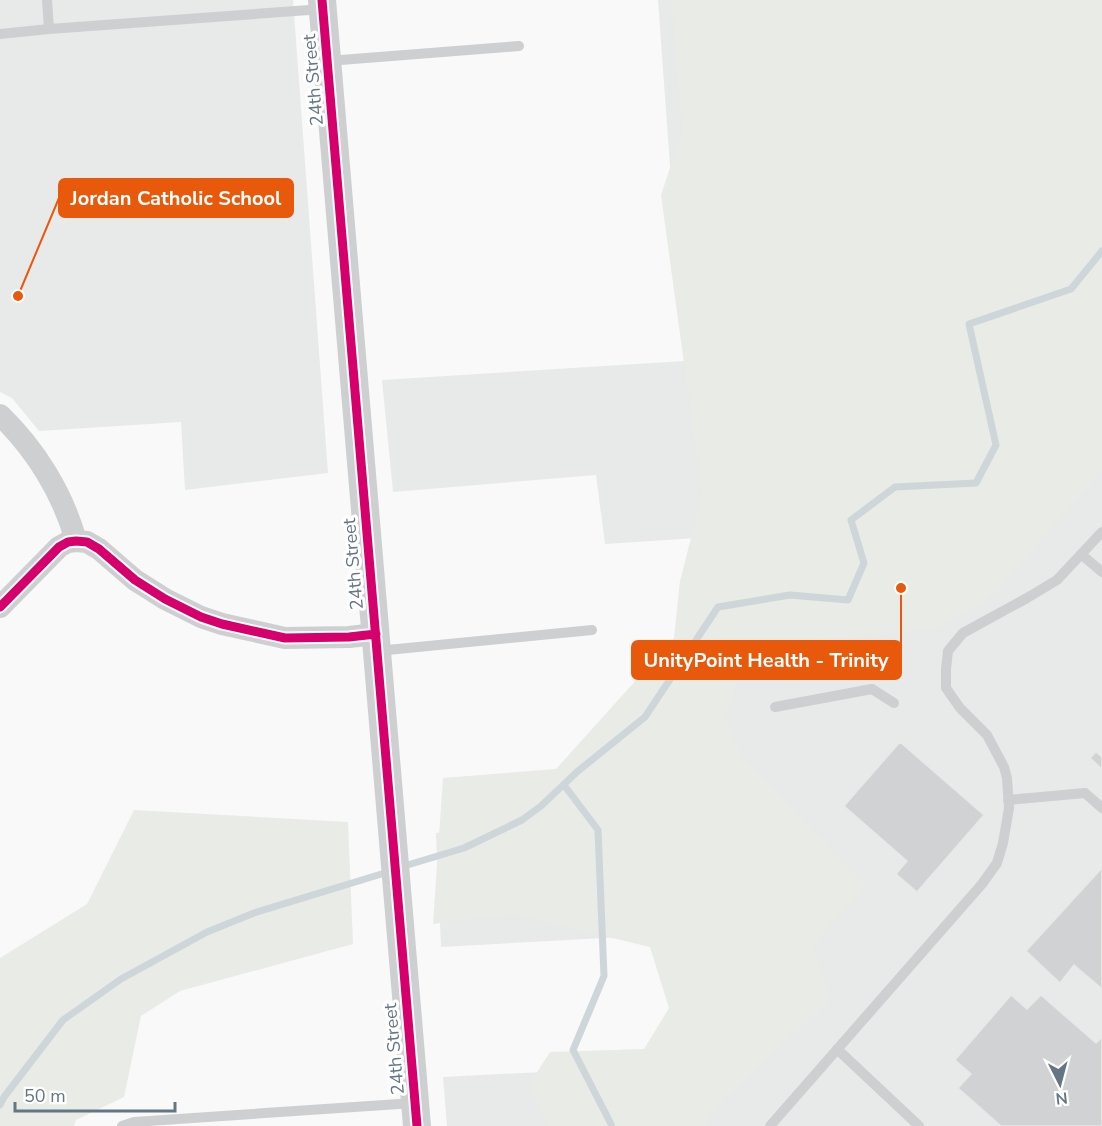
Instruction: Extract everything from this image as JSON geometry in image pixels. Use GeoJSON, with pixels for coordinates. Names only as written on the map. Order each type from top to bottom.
{"type":"FeatureCollection","features":[{"type":"Feature","properties":{"kind":"street","name":"24th Street"},"geometry":{"type":"LineString","coordinates":[[323,4],[416,1114]]}},
{"type":"Feature","properties":{"kind":"street"},"geometry":{"type":"LineString","coordinates":[[0,415],[16,430],[38,460],[64,505],[76,541]]}},
{"type":"Feature","properties":{"kind":"street"},"geometry":{"type":"LineString","coordinates":[[0,607],[59,548],[68,542],[87,542],[99,549],[135,580],[165,599],[201,617],[285,638],[349,637],[376,642]]}},
{"type":"Feature","properties":{"kind":"lane"},"geometry":{"type":"LineString","coordinates":[[47,0],[49,29]]}},
{"type":"Feature","properties":{"kind":"lane"},"geometry":{"type":"LineString","coordinates":[[0,34],[323,4]]}},
{"type":"Feature","properties":{"kind":"lane"},"geometry":{"type":"LineString","coordinates":[[328,61],[519,46]]}},
{"type":"Feature","properties":{"kind":"lane"},"geometry":{"type":"LineString","coordinates":[[770,1126],[982,884],[997,863],[1009,808],[1007,778],[996,749],[987,735],[960,708],[946,688],[948,651],[963,633],[1057,580],[1102,532]]}},
{"type":"Feature","properties":{"kind":"lane"},"geometry":{"type":"LineString","coordinates":[[1082,555],[1102,572]]}},
{"type":"Feature","properties":{"kind":"lane"},"geometry":{"type":"LineString","coordinates":[[376,642],[591,630]]}},
{"type":"Feature","properties":{"kind":"lane"},"geometry":{"type":"LineString","coordinates":[[776,707],[872,689],[894,704]]}},
{"type":"Feature","properties":{"kind":"lane"},"geometry":{"type":"LineString","coordinates":[[1008,800],[1084,793],[1102,808]]}},
{"type":"Feature","properties":{"kind":"lane"},"geometry":{"type":"LineString","coordinates":[[837,1049],[919,1126]]}},
{"type":"Feature","properties":{"kind":"lane"},"geometry":{"type":"LineString","coordinates":[[122,1126],[134,1122],[416,1114]]}},
{"type":"Feature","properties":{"kind":"shaded area"},"geometry":{"type":"Polygon","coordinates":[[[0,0],[293,0],[328,473],[185,490],[181,422],[39,431],[12,398],[0,392],[0,0]]]}},
{"type":"Feature","properties":{"kind":"shaded area"},"geometry":{"type":"Polygon","coordinates":[[[658,0],[1102,0],[1102,1126],[447,1126],[443,1077],[759,1061],[750,930],[441,947],[436,833],[584,820],[704,638],[697,538],[605,544],[596,475],[393,492],[382,380],[684,361],[658,0]]]}},
{"type":"Feature","properties":{"kind":"shaded area"},"geometry":{"type":"Polygon","coordinates":[[[671,0],[1102,0],[1102,469],[994,595],[938,628],[776,646],[739,675],[726,719],[743,759],[866,886],[813,945],[830,1000],[722,1100],[704,1126],[544,1126],[545,1116],[527,1088],[550,1052],[644,1049],[669,1008],[650,947],[513,914],[433,924],[443,778],[556,769],[674,638],[680,581],[702,495],[661,195],[682,132],[671,0]]]}},
{"type":"Feature","properties":{"kind":"shaded area"},"geometry":{"type":"Polygon","coordinates":[[[134,810],[348,822],[353,944],[180,991],[141,1016],[124,1097],[76,1120],[74,1126],[0,1126],[0,958],[87,904],[134,810]]]}},
{"type":"Feature","properties":{"kind":"building"},"geometry":{"type":"Polygon","coordinates":[[[900,742],[984,815],[917,892],[896,874],[907,861],[844,806],[900,742]]]}},
{"type":"Feature","properties":{"kind":"building"},"geometry":{"type":"Polygon","coordinates":[[[1096,752],[1102,757],[1102,769],[1090,758],[1096,752]]]}},
{"type":"Feature","properties":{"kind":"building"},"geometry":{"type":"Polygon","coordinates":[[[1102,868],[1102,989],[1074,965],[1060,983],[1026,951],[1102,868]]]}},
{"type":"Feature","properties":{"kind":"building"},"geometry":{"type":"Polygon","coordinates":[[[1011,995],[1027,1009],[1041,995],[1096,1043],[1102,1037],[1102,1126],[1001,1126],[958,1088],[971,1074],[955,1060],[1011,995]]]}},
{"type":"Feature","properties":{"kind":"waterway"},"geometry":{"type":"LineString","coordinates":[[401,867],[464,848],[522,820],[541,806],[578,771],[645,717],[718,607],[790,595],[848,600],[864,563],[851,520],[895,487],[976,483],[996,445],[969,324],[1071,289],[1102,251]]}},
{"type":"Feature","properties":{"kind":"waterway"},"geometry":{"type":"LineString","coordinates":[[564,785],[598,830],[604,976],[573,1050],[611,1124]]}},
{"type":"Feature","properties":{"kind":"waterway"},"geometry":{"type":"LineString","coordinates":[[0,1105],[63,1020],[121,979],[207,932],[254,913],[388,872]]}},
{"type":"Feature","properties":{"kind":"cycle path"},"geometry":{"type":"LineString","coordinates":[[322,0],[417,1126]]}},
{"type":"Feature","properties":{"kind":"cycle path"},"geometry":{"type":"LineString","coordinates":[[0,607],[59,547],[76,541],[87,542],[99,549],[135,580],[165,599],[201,617],[222,624],[285,638],[349,637],[376,634]]}},
{"type":"Feature","properties":{"kind":"place","name":"Jordan Catholic School"},"geometry":{"type":"Point","coordinates":[18,296]}},
{"type":"Feature","properties":{"kind":"place","name":"UnityPoint Health - Trinity"},"geometry":{"type":"Point","coordinates":[901,588]}}]}
